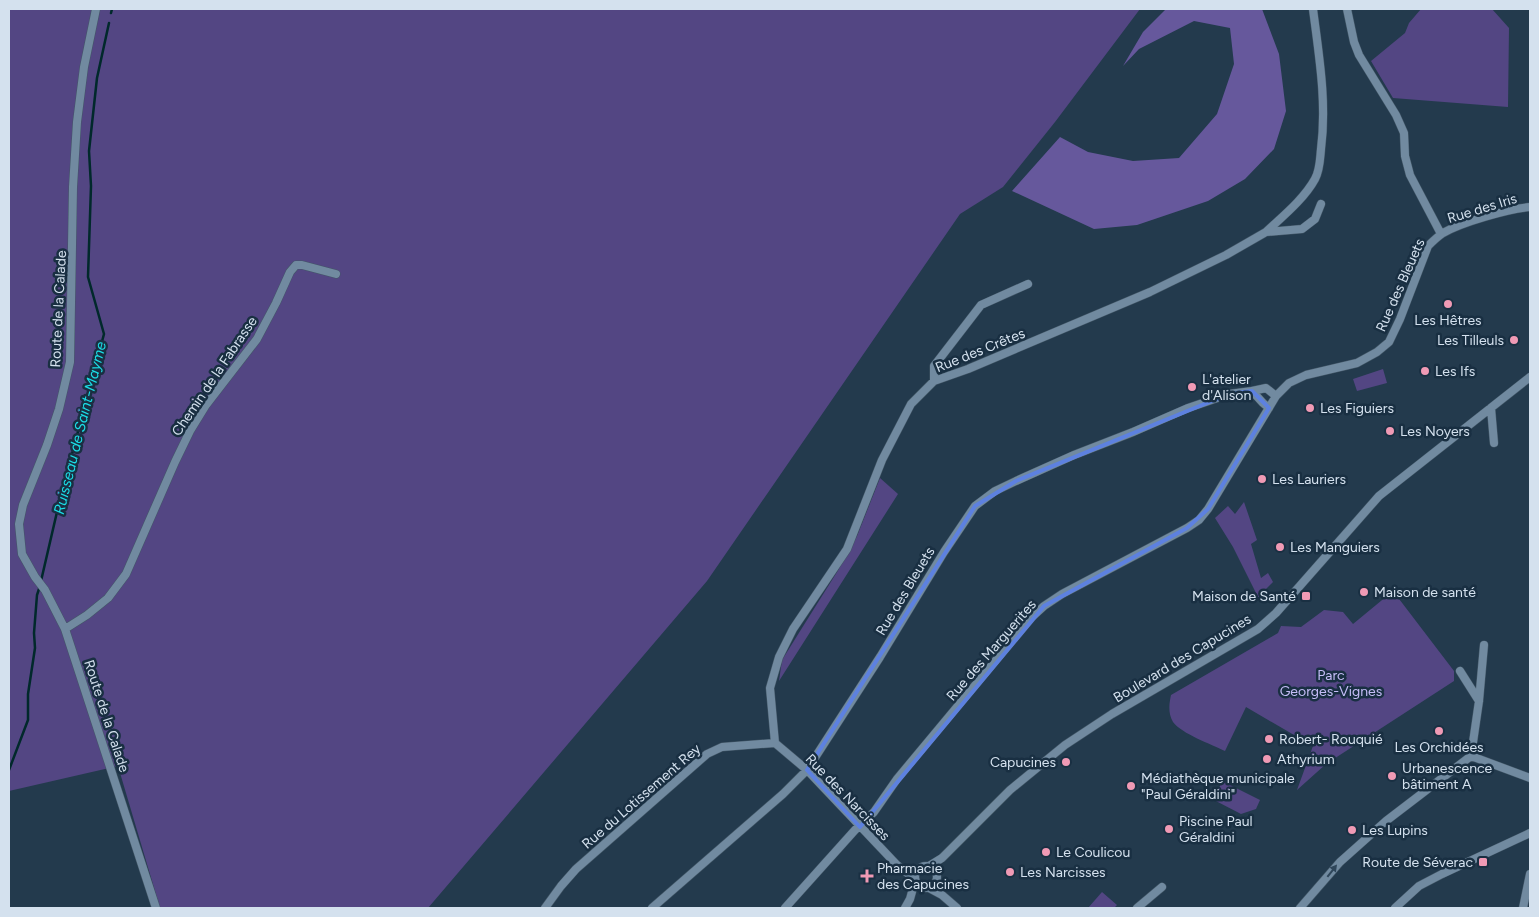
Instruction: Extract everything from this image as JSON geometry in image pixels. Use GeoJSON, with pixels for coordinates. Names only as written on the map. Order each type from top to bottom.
{"type":"FeatureCollection","features":[{"type":"Feature","properties":{"kind":"street","name":"Route de la Calade"},"geometry":{"type":"LineString","coordinates":[[96,9],[84,67],[77,122],[73,186],[70,362],[60,409],[23,505],[19,524],[22,554],[65,629],[156,908]]}},
{"type":"Feature","properties":{"kind":"street","name":"Rue des Crêtes"},"geometry":{"type":"LineString","coordinates":[[775,743],[770,688],[779,658],[793,629],[848,549],[882,460],[910,404],[934,381],[976,366],[1150,292],[1266,232],[1290,209],[1315,179],[1319,170],[1323,135],[1324,100],[1313,9]]}},
{"type":"Feature","properties":{"kind":"street","name":"Rue des Bleuets"},"geometry":{"type":"LineString","coordinates":[[652,908],[783,794],[807,770],[975,506],[995,491],[1016,481],[1188,408],[1229,394],[1266,388],[1276,396],[1289,384],[1306,375],[1357,363],[1377,352],[1389,342],[1400,319],[1428,246],[1441,234],[1410,175],[1405,156],[1404,133],[1396,115],[1359,55],[1354,42],[1347,9]]}},
{"type":"Feature","properties":{"kind":"street","name":"Rue des Crêtes"},"geometry":{"type":"LineString","coordinates":[[1266,232],[1302,229],[1315,219],[1321,204]]}},
{"type":"Feature","properties":{"kind":"street","name":"Rue des Iris"},"geometry":{"type":"LineString","coordinates":[[1441,234],[1452,228],[1482,218],[1530,208]]}},
{"type":"Feature","properties":{"kind":"street","name":"Chemin de la Fabrasse"},"geometry":{"type":"LineString","coordinates":[[65,629],[87,615],[108,598],[126,574],[190,430],[206,405],[256,339],[276,303],[290,272],[296,265],[302,265],[336,274]]}},
{"type":"Feature","properties":{"kind":"street"},"geometry":{"type":"LineString","coordinates":[[934,381],[934,366],[981,305],[1028,284]]}},
{"type":"Feature","properties":{"kind":"street","name":"Boulevard des Capucines"},"geometry":{"type":"LineString","coordinates":[[929,866],[942,858],[1004,796],[1065,745],[1112,714],[1258,629],[1276,613],[1379,496],[1530,377]]}},
{"type":"Feature","properties":{"kind":"street"},"geometry":{"type":"LineString","coordinates":[[1252,391],[1269,408]]}},
{"type":"Feature","properties":{"kind":"street","name":"Rue des Marguerites"},"geometry":{"type":"LineString","coordinates":[[786,908],[874,812],[898,779],[1032,617],[1062,594],[1080,586],[1199,520],[1208,509],[1276,396]]}},
{"type":"Feature","properties":{"kind":"street"},"geometry":{"type":"LineString","coordinates":[[1491,408],[1494,443]]}},
{"type":"Feature","properties":{"kind":"street"},"geometry":{"type":"LineString","coordinates":[[1300,908],[1340,862],[1386,821],[1471,756],[1480,701],[1484,645]]}},
{"type":"Feature","properties":{"kind":"street"},"geometry":{"type":"LineString","coordinates":[[1460,671],[1480,701]]}},
{"type":"Feature","properties":{"kind":"street","name":"Rue des Narcisses"},"geometry":{"type":"LineString","coordinates":[[775,743],[807,770],[902,869],[915,877]]}},
{"type":"Feature","properties":{"kind":"street","name":"Rue du Lotissement Rey"},"geometry":{"type":"LineString","coordinates":[[545,908],[561,886],[576,870],[707,754],[722,747],[775,743]]}},
{"type":"Feature","properties":{"kind":"street"},"geometry":{"type":"LineString","coordinates":[[1471,756],[1530,778]]}},
{"type":"Feature","properties":{"kind":"street"},"geometry":{"type":"LineString","coordinates":[[1395,908],[1419,886],[1529,836]]}},
{"type":"Feature","properties":{"kind":"street","name":"Boulevard des Capucines"},"geometry":{"type":"LineString","coordinates":[[937,878],[942,858]]}},
{"type":"Feature","properties":{"kind":"street"},"geometry":{"type":"LineString","coordinates":[[905,908],[910,899],[915,877],[920,867],[929,866],[933,869],[942,895]]}},
{"type":"Feature","properties":{"kind":"street"},"geometry":{"type":"LineString","coordinates":[[1523,908],[1530,874]]}},
{"type":"Feature","properties":{"kind":"street"},"geometry":{"type":"LineString","coordinates":[[915,877],[919,887],[928,888],[942,895],[956,908]]}},
{"type":"Feature","properties":{"kind":"street"},"geometry":{"type":"LineString","coordinates":[[910,899],[933,886],[937,878]]}},
{"type":"Feature","properties":{"kind":"street"},"geometry":{"type":"LineString","coordinates":[[1137,908],[1162,887]]}},
{"type":"Feature","properties":{"kind":"highlighted area"},"geometry":{"type":"Polygon","coordinates":[[[1252,391],[1269,408],[1208,509],[1187,528],[1044,606],[860,827],[807,770],[975,506],[1016,481],[1229,394],[1252,391]]]}},
{"type":"Feature","properties":{"kind":"green space"},"geometry":{"type":"Polygon","coordinates":[[[9,9],[1140,9],[1055,122],[1003,187],[960,214],[707,581],[428,908],[160,908],[118,766],[9,791],[9,9]]]}},
{"type":"Feature","properties":{"kind":"green space"},"geometry":{"type":"Polygon","coordinates":[[[1421,9],[1492,9],[1509,28],[1508,107],[1393,98],[1371,61],[1405,33],[1409,23],[1421,9]]]}},
{"type":"Feature","properties":{"kind":"green space"},"geometry":{"type":"Polygon","coordinates":[[[1383,369],[1387,383],[1357,391],[1353,379],[1383,369]]]}},
{"type":"Feature","properties":{"kind":"green space"},"geometry":{"type":"Polygon","coordinates":[[[880,478],[898,494],[779,681],[782,660],[837,572],[857,536],[880,478]]]}},
{"type":"Feature","properties":{"kind":"green space"},"geometry":{"type":"Polygon","coordinates":[[[1244,502],[1257,540],[1251,544],[1261,578],[1268,573],[1273,582],[1264,591],[1266,597],[1260,601],[1233,547],[1215,518],[1228,506],[1235,514],[1244,502]]]}},
{"type":"Feature","properties":{"kind":"green space","name":"Parc Georges-Vignes"},"geometry":{"type":"Polygon","coordinates":[[[1393,591],[1454,671],[1454,681],[1326,764],[1297,790],[1313,746],[1246,707],[1225,751],[1190,735],[1173,722],[1169,709],[1171,695],[1278,633],[1281,626],[1301,627],[1324,610],[1343,612],[1353,624],[1393,591]]]}},
{"type":"Feature","properties":{"kind":"green space"},"geometry":{"type":"Polygon","coordinates":[[[1222,781],[1260,800],[1256,809],[1241,814],[1214,800],[1222,781]]]}},
{"type":"Feature","properties":{"kind":"green space"},"geometry":{"type":"Polygon","coordinates":[[[1102,892],[1117,905],[1114,908],[1088,908],[1102,892]]]}},
{"type":"Feature","properties":{"kind":"shaded area"},"geometry":{"type":"Polygon","coordinates":[[[1166,9],[1262,9],[1279,54],[1286,111],[1274,149],[1245,179],[1208,201],[1137,225],[1094,229],[1012,191],[1060,137],[1088,152],[1133,161],[1179,158],[1217,114],[1234,64],[1230,28],[1194,21],[1139,49],[1123,66],[1143,32],[1166,9]]]}},
{"type":"Feature","properties":{"kind":"waterway","name":"Ruisseau de Saint-Mayme"},"geometry":{"type":"LineString","coordinates":[[111,13],[112,9]]}},
{"type":"Feature","properties":{"kind":"waterway","name":"Ruisseau de Saint-Mayme"},"geometry":{"type":"LineString","coordinates":[[41,581],[60,499],[104,334],[88,277],[91,186],[89,151],[97,78],[109,23]]}},
{"type":"Feature","properties":{"kind":"waterway","name":"Ruisseau de Saint-Mayme"},"geometry":{"type":"LineString","coordinates":[[9,770],[28,720],[28,694],[35,648],[34,633],[37,595],[40,586]]}},
{"type":"Feature","properties":{"kind":"place","name":"Les Hêtres"},"geometry":{"type":"Point","coordinates":[1448,304]}},
{"type":"Feature","properties":{"kind":"place","name":"Les Tilleuls"},"geometry":{"type":"Point","coordinates":[1514,340]}},
{"type":"Feature","properties":{"kind":"place","name":"Les Ifs"},"geometry":{"type":"Point","coordinates":[1425,371]}},
{"type":"Feature","properties":{"kind":"place","name":"L'atelier d'Alison"},"geometry":{"type":"Point","coordinates":[1192,387]}},
{"type":"Feature","properties":{"kind":"place","name":"Les Figuiers"},"geometry":{"type":"Point","coordinates":[1310,408]}},
{"type":"Feature","properties":{"kind":"place","name":"Les Noyers"},"geometry":{"type":"Point","coordinates":[1390,431]}},
{"type":"Feature","properties":{"kind":"place","name":"Les Lauriers"},"geometry":{"type":"Point","coordinates":[1262,479]}},
{"type":"Feature","properties":{"kind":"place","name":"Les Manguiers"},"geometry":{"type":"Point","coordinates":[1280,547]}},
{"type":"Feature","properties":{"kind":"place","name":"Maison de santé"},"geometry":{"type":"Point","coordinates":[1364,592]}},
{"type":"Feature","properties":{"kind":"place","name":"Maison de Santé"},"geometry":{"type":"Point","coordinates":[1306,596]}},
{"type":"Feature","properties":{"kind":"place","name":"Les Orchidées"},"geometry":{"type":"Point","coordinates":[1439,731]}},
{"type":"Feature","properties":{"kind":"place","name":"Robert- Rouquié"},"geometry":{"type":"Point","coordinates":[1269,739]}},
{"type":"Feature","properties":{"kind":"place","name":"Athyrium"},"geometry":{"type":"Point","coordinates":[1267,759]}},
{"type":"Feature","properties":{"kind":"place","name":"Capucines"},"geometry":{"type":"Point","coordinates":[1066,762]}},
{"type":"Feature","properties":{"kind":"place","name":"Urbanescence bâtiment A"},"geometry":{"type":"Point","coordinates":[1392,776]}},
{"type":"Feature","properties":{"kind":"place","name":"Médiathèque municipale \"Paul Géraldini\""},"geometry":{"type":"Point","coordinates":[1131,786]}},
{"type":"Feature","properties":{"kind":"place","name":"Piscine Paul Géraldini"},"geometry":{"type":"Point","coordinates":[1169,829]}},
{"type":"Feature","properties":{"kind":"place","name":"Les Lupins"},"geometry":{"type":"Point","coordinates":[1352,830]}},
{"type":"Feature","properties":{"kind":"place","name":"Le Coulicou"},"geometry":{"type":"Point","coordinates":[1046,852]}},
{"type":"Feature","properties":{"kind":"place","name":"Route de Séverac"},"geometry":{"type":"Point","coordinates":[1483,862]}},
{"type":"Feature","properties":{"kind":"place","name":"Les Narcisses"},"geometry":{"type":"Point","coordinates":[1010,872]}},
{"type":"Feature","properties":{"kind":"place","name":"Pharmacie des Capucines"},"geometry":{"type":"Point","coordinates":[867,876]}}]}
